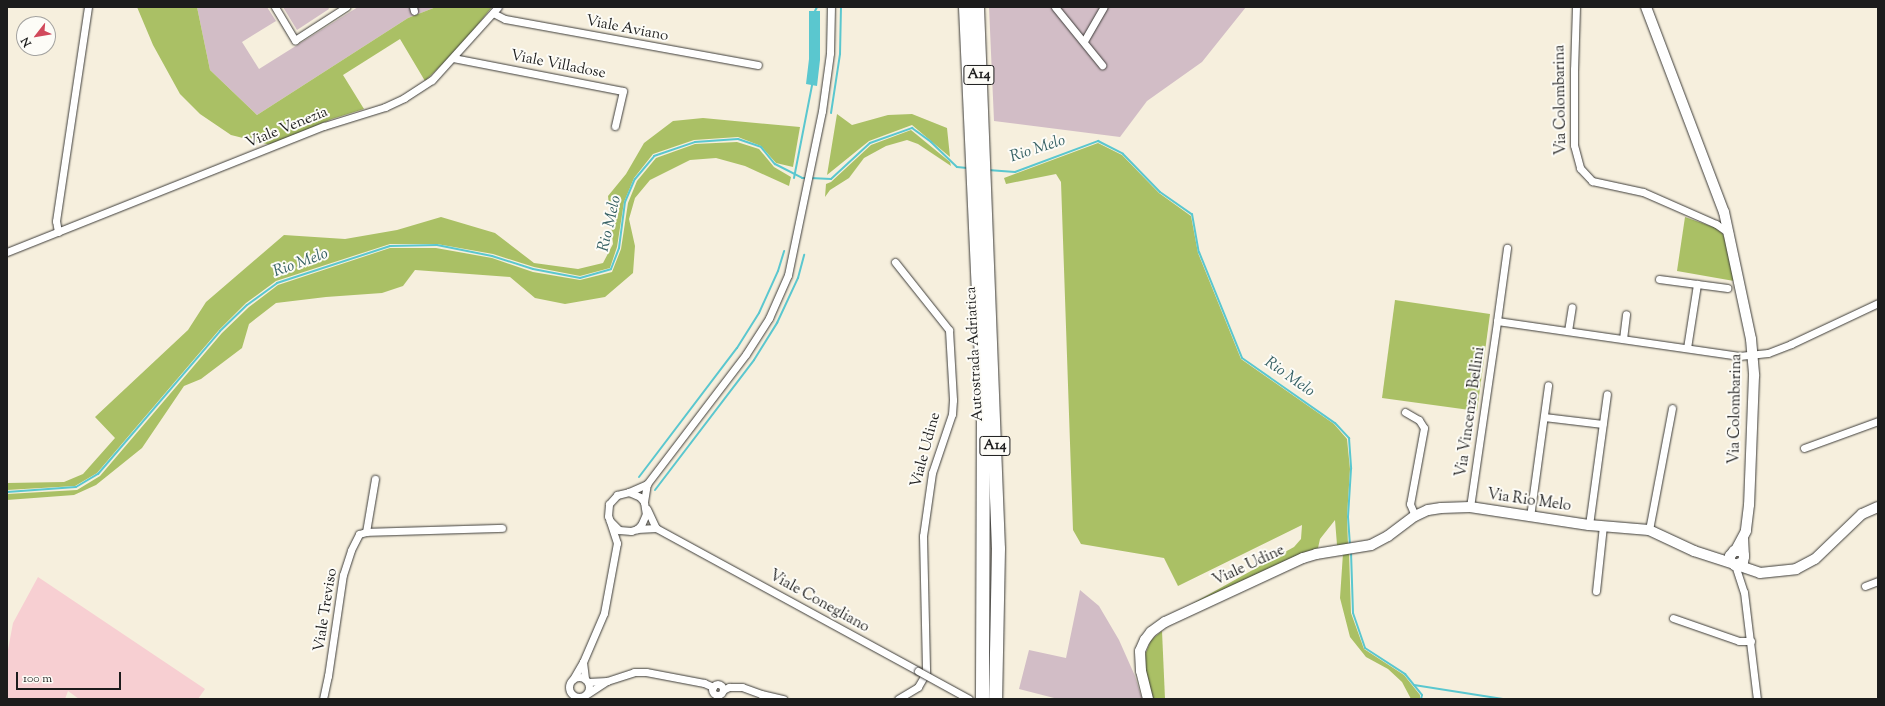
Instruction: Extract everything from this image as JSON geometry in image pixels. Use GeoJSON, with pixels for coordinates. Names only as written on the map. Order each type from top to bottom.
{"type":"FeatureCollection","features":[{"type":"Feature","properties":{"kind":"highway","name":"Autostrada Adriatica"},"geometry":{"type":"LineString","coordinates":[[965,7],[983,406],[982,699]]}},
{"type":"Feature","properties":{"kind":"highway","name":"Autostrada Adriatica"},"geometry":{"type":"LineString","coordinates":[[977,7],[983,193],[994,406],[998,548],[995,699]]}},
{"type":"Feature","properties":{"kind":"street"},"geometry":{"type":"LineString","coordinates":[[58,232],[56,221],[88,7]]}},
{"type":"Feature","properties":{"kind":"street"},"geometry":{"type":"LineString","coordinates":[[275,7],[295,40],[346,7]]}},
{"type":"Feature","properties":{"kind":"street","name":"Viale Venezia"},"geometry":{"type":"LineString","coordinates":[[7,252],[324,126],[385,107],[421,89],[432,80],[498,7]]}},
{"type":"Feature","properties":{"kind":"street"},"geometry":{"type":"LineString","coordinates":[[618,542],[645,520],[645,505],[648,484],[746,354],[769,318],[788,275],[822,111],[830,53],[831,7]]}},
{"type":"Feature","properties":{"kind":"street"},"geometry":{"type":"LineString","coordinates":[[1056,7],[1102,65]]}},
{"type":"Feature","properties":{"kind":"street"},"geometry":{"type":"LineString","coordinates":[[1084,41],[1104,7]]}},
{"type":"Feature","properties":{"kind":"street","name":"Via Colombarina"},"geometry":{"type":"LineString","coordinates":[[1576,7],[1574,144],[1580,168],[1592,181],[1643,192],[1716,224],[1730,234]]}},
{"type":"Feature","properties":{"kind":"street","name":"Via Colombarina"},"geometry":{"type":"LineString","coordinates":[[1646,7],[1724,212],[1730,234],[1753,355],[1749,505],[1746,531],[1739,554],[1730,556],[1735,564]]}},
{"type":"Feature","properties":{"kind":"street","name":"Viale Aviano"},"geometry":{"type":"LineString","coordinates":[[493,13],[505,19],[758,65]]}},
{"type":"Feature","properties":{"kind":"street","name":"Viale Villadose"},"geometry":{"type":"LineString","coordinates":[[453,58],[623,92],[615,126]]}},
{"type":"Feature","properties":{"kind":"street","name":"Via Vincenzo Bellini"},"geometry":{"type":"LineString","coordinates":[[1470,508],[1507,248]]}},
{"type":"Feature","properties":{"kind":"street","name":"Viale Udine"},"geometry":{"type":"LineString","coordinates":[[894,262],[949,330],[953,400],[952,414],[932,473],[923,536],[926,673],[918,687],[898,699]]}},
{"type":"Feature","properties":{"kind":"street"},"geometry":{"type":"LineString","coordinates":[[1659,279],[1727,288]]}},
{"type":"Feature","properties":{"kind":"street"},"geometry":{"type":"LineString","coordinates":[[1687,348],[1697,284]]}},
{"type":"Feature","properties":{"kind":"street"},"geometry":{"type":"LineString","coordinates":[[1496,321],[1740,356],[1768,353],[1791,344],[1878,303]]}},
{"type":"Feature","properties":{"kind":"street"},"geometry":{"type":"LineString","coordinates":[[1568,331],[1572,307]]}},
{"type":"Feature","properties":{"kind":"street"},"geometry":{"type":"LineString","coordinates":[[1623,339],[1626,314]]}},
{"type":"Feature","properties":{"kind":"street"},"geometry":{"type":"LineString","coordinates":[[1530,517],[1548,385]]}},
{"type":"Feature","properties":{"kind":"street"},"geometry":{"type":"LineString","coordinates":[[1589,525],[1607,394]]}},
{"type":"Feature","properties":{"kind":"street"},"geometry":{"type":"LineString","coordinates":[[1649,530],[1672,408]]}},
{"type":"Feature","properties":{"kind":"street"},"geometry":{"type":"LineString","coordinates":[[1405,412],[1419,420],[1424,428],[1410,504],[1415,516]]}},
{"type":"Feature","properties":{"kind":"street"},"geometry":{"type":"LineString","coordinates":[[1544,417],[1603,424]]}},
{"type":"Feature","properties":{"kind":"street"},"geometry":{"type":"LineString","coordinates":[[1804,448],[1878,421]]}},
{"type":"Feature","properties":{"kind":"street"},"geometry":{"type":"LineString","coordinates":[[375,479],[366,532],[502,528]]}},
{"type":"Feature","properties":{"kind":"street"},"geometry":{"type":"LineString","coordinates":[[648,484],[617,495],[609,504],[608,516],[618,542],[604,613],[583,662],[568,687],[571,696],[578,698],[607,681],[634,672],[646,672],[704,683],[713,687],[719,685],[724,690]]}},
{"type":"Feature","properties":{"kind":"street"},"geometry":{"type":"LineString","coordinates":[[610,521],[619,530],[656,528],[645,505],[635,494],[629,492]]}},
{"type":"Feature","properties":{"kind":"street"},"geometry":{"type":"LineString","coordinates":[[1739,554],[1760,573],[1796,569],[1815,559],[1862,514],[1878,507]]}},
{"type":"Feature","properties":{"kind":"street","name":"Via Rio Melo"},"geometry":{"type":"LineString","coordinates":[[1354,548],[1372,545],[1388,536],[1415,516],[1428,510],[1441,508],[1470,508],[1589,525],[1649,530],[1694,551],[1760,573]]}},
{"type":"Feature","properties":{"kind":"street"},"geometry":{"type":"LineString","coordinates":[[1596,591],[1603,526]]}},
{"type":"Feature","properties":{"kind":"street","name":"Viale Conegliano"},"geometry":{"type":"LineString","coordinates":[[656,528],[970,699]]}},
{"type":"Feature","properties":{"kind":"street","name":"Viale Treviso"},"geometry":{"type":"LineString","coordinates":[[323,699],[328,676],[343,575],[356,539],[359,534],[366,532]]}},
{"type":"Feature","properties":{"kind":"street","name":"Viale Udine"},"geometry":{"type":"LineString","coordinates":[[1148,699],[1141,671],[1140,651],[1151,632],[1165,622],[1303,558],[1339,549],[1354,548]]}},
{"type":"Feature","properties":{"kind":"street","name":"Via Rio Melo"},"geometry":{"type":"LineString","coordinates":[[1710,556],[1739,554]]}},
{"type":"Feature","properties":{"kind":"street"},"geometry":{"type":"LineString","coordinates":[[1735,564],[1744,592],[1757,699]]}},
{"type":"Feature","properties":{"kind":"street"},"geometry":{"type":"LineString","coordinates":[[1864,586],[1878,581]]}},
{"type":"Feature","properties":{"kind":"street"},"geometry":{"type":"LineString","coordinates":[[1674,618],[1739,641],[1751,641]]}},
{"type":"Feature","properties":{"kind":"street"},"geometry":{"type":"LineString","coordinates":[[583,662],[586,681],[589,688],[587,694]]}},
{"type":"Feature","properties":{"kind":"street"},"geometry":{"type":"LineString","coordinates":[[573,679],[579,677],[586,681],[607,681]]}},
{"type":"Feature","properties":{"kind":"street"},"geometry":{"type":"LineString","coordinates":[[713,687],[713,691],[717,697],[729,687],[742,687],[761,694],[783,699]]}},
{"type":"Feature","properties":{"kind":"shaded area"},"geometry":{"type":"Polygon","coordinates":[[[197,7],[267,7],[276,21],[242,42],[259,69],[358,7],[436,7],[408,18],[257,115],[210,70],[197,7]]]}},
{"type":"Feature","properties":{"kind":"shaded area"},"geometry":{"type":"Polygon","coordinates":[[[283,7],[328,7],[329,9],[297,30],[283,7]]]}},
{"type":"Feature","properties":{"kind":"shaded area"},"geometry":{"type":"Polygon","coordinates":[[[989,7],[1246,7],[1202,62],[1147,101],[1120,137],[994,121],[989,7]]]}},
{"type":"Feature","properties":{"kind":"shaded area"},"geometry":{"type":"Polygon","coordinates":[[[38,577],[205,689],[198,699],[79,699],[68,691],[65,699],[7,699],[7,655],[13,623],[38,577]]]}},
{"type":"Feature","properties":{"kind":"shaded area"},"geometry":{"type":"Polygon","coordinates":[[[1080,590],[1099,606],[1119,640],[1135,676],[1142,699],[1058,699],[1019,689],[1029,650],[1066,658],[1080,590]]]}},
{"type":"Feature","properties":{"kind":"green space"},"geometry":{"type":"Polygon","coordinates":[[[137,7],[197,7],[210,70],[257,115],[408,18],[436,7],[492,7],[458,49],[425,81],[400,39],[343,75],[364,109],[332,119],[271,145],[231,135],[200,114],[180,94],[153,45],[137,7]]]}},
{"type":"Feature","properties":{"kind":"green space"},"geometry":{"type":"Polygon","coordinates":[[[837,114],[852,125],[888,115],[912,114],[947,128],[950,157],[912,125],[869,141],[827,175],[837,114]]]}},
{"type":"Feature","properties":{"kind":"green space"},"geometry":{"type":"Polygon","coordinates":[[[703,118],[800,127],[793,167],[776,163],[761,146],[738,137],[694,140],[653,154],[634,178],[624,202],[617,247],[610,268],[580,276],[534,267],[493,254],[437,244],[390,244],[276,281],[246,303],[219,330],[97,473],[75,486],[7,490],[7,483],[64,482],[83,474],[115,438],[95,417],[188,330],[206,302],[284,235],[345,239],[397,230],[441,217],[495,233],[534,263],[578,269],[603,263],[613,244],[608,196],[626,174],[644,143],[673,121],[703,118]]]}},
{"type":"Feature","properties":{"kind":"green space"},"geometry":{"type":"Polygon","coordinates":[[[911,130],[950,162],[951,166],[918,144],[907,140],[886,146],[864,158],[849,178],[830,190],[825,197],[826,184],[831,182],[871,145],[911,130]]]}},
{"type":"Feature","properties":{"kind":"green space"},"geometry":{"type":"Polygon","coordinates":[[[737,142],[759,149],[774,167],[791,177],[789,186],[745,166],[716,158],[690,160],[650,180],[635,198],[629,219],[635,246],[633,273],[605,297],[565,304],[535,298],[510,277],[415,270],[403,286],[382,293],[326,297],[276,303],[249,324],[242,348],[201,379],[184,386],[142,448],[96,485],[74,495],[7,500],[7,494],[77,490],[100,476],[222,333],[249,307],[278,285],[390,248],[436,248],[492,258],[533,272],[580,280],[612,272],[621,249],[628,203],[637,181],[656,158],[695,144],[737,142]]]}},
{"type":"Feature","properties":{"kind":"green space"},"geometry":{"type":"Polygon","coordinates":[[[1098,143],[1122,155],[1159,193],[1191,216],[1198,253],[1241,359],[1334,424],[1347,439],[1350,469],[1347,517],[1348,545],[1337,545],[1335,520],[1320,539],[1318,548],[1298,555],[1188,606],[1294,547],[1301,539],[1302,525],[1178,586],[1164,558],[1081,544],[1073,530],[1061,182],[1056,174],[1006,184],[1004,178],[1098,143]]]}},
{"type":"Feature","properties":{"kind":"green space"},"geometry":{"type":"Polygon","coordinates":[[[1685,217],[1716,228],[1722,233],[1727,242],[1734,281],[1677,271],[1685,217]]]}},
{"type":"Feature","properties":{"kind":"green space"},"geometry":{"type":"Polygon","coordinates":[[[1395,300],[1490,314],[1477,411],[1382,398],[1395,300]]]}},
{"type":"Feature","properties":{"kind":"green space"},"geometry":{"type":"Polygon","coordinates":[[[1349,552],[1351,613],[1364,649],[1404,675],[1420,695],[1420,699],[1411,699],[1402,682],[1388,669],[1366,657],[1350,637],[1340,598],[1343,553],[1349,552]]]}},
{"type":"Feature","properties":{"kind":"green space"},"geometry":{"type":"Polygon","coordinates":[[[1162,631],[1165,699],[1151,699],[1144,665],[1145,655],[1151,640],[1162,631]]]}},
{"type":"Feature","properties":{"kind":"water"},"geometry":{"type":"Polygon","coordinates":[[[809,11],[820,11],[820,60],[817,86],[806,84],[809,59],[809,11]]]}},
{"type":"Feature","properties":{"kind":"waterway"},"geometry":{"type":"LineString","coordinates":[[815,11],[817,7]]}},
{"type":"Feature","properties":{"kind":"waterway"},"geometry":{"type":"LineString","coordinates":[[831,113],[840,54],[841,7]]}},
{"type":"Feature","properties":{"kind":"waterway"},"geometry":{"type":"LineString","coordinates":[[794,178],[812,85]]}},
{"type":"Feature","properties":{"kind":"waterway","name":"Rio Melo"},"geometry":{"type":"LineString","coordinates":[[810,178],[831,179],[870,143],[912,128],[931,142],[957,167],[967,168]]}},
{"type":"Feature","properties":{"kind":"waterway","name":"Rio Melo"},"geometry":{"type":"LineString","coordinates":[[7,492],[76,487],[98,474],[220,331],[247,305],[277,283],[390,246],[437,245],[492,256],[533,269],[580,278],[611,269],[619,248],[625,202],[635,179],[654,156],[695,142],[738,139],[761,147],[775,164],[802,178],[805,178]]}},
{"type":"Feature","properties":{"kind":"waterway","name":"Rio Melo"},"geometry":{"type":"LineString","coordinates":[[988,170],[1015,172],[1098,141],[1123,154],[1160,192],[1192,214],[1199,252],[1242,358],[1335,423],[1349,438],[1351,469],[1348,517],[1350,546]]}},
{"type":"Feature","properties":{"kind":"waterway"},"geometry":{"type":"LineString","coordinates":[[639,477],[737,348],[759,313],[778,271],[784,251]]}},
{"type":"Feature","properties":{"kind":"waterway"},"geometry":{"type":"LineString","coordinates":[[655,490],[754,360],[777,323],[798,278],[804,255]]}},
{"type":"Feature","properties":{"kind":"waterway","name":"Rio Melo"},"geometry":{"type":"LineString","coordinates":[[1351,552],[1353,613],[1365,648],[1405,674],[1422,695],[1421,699]]}},
{"type":"Feature","properties":{"kind":"waterway"},"geometry":{"type":"LineString","coordinates":[[1414,685],[1503,699]]}}]}
